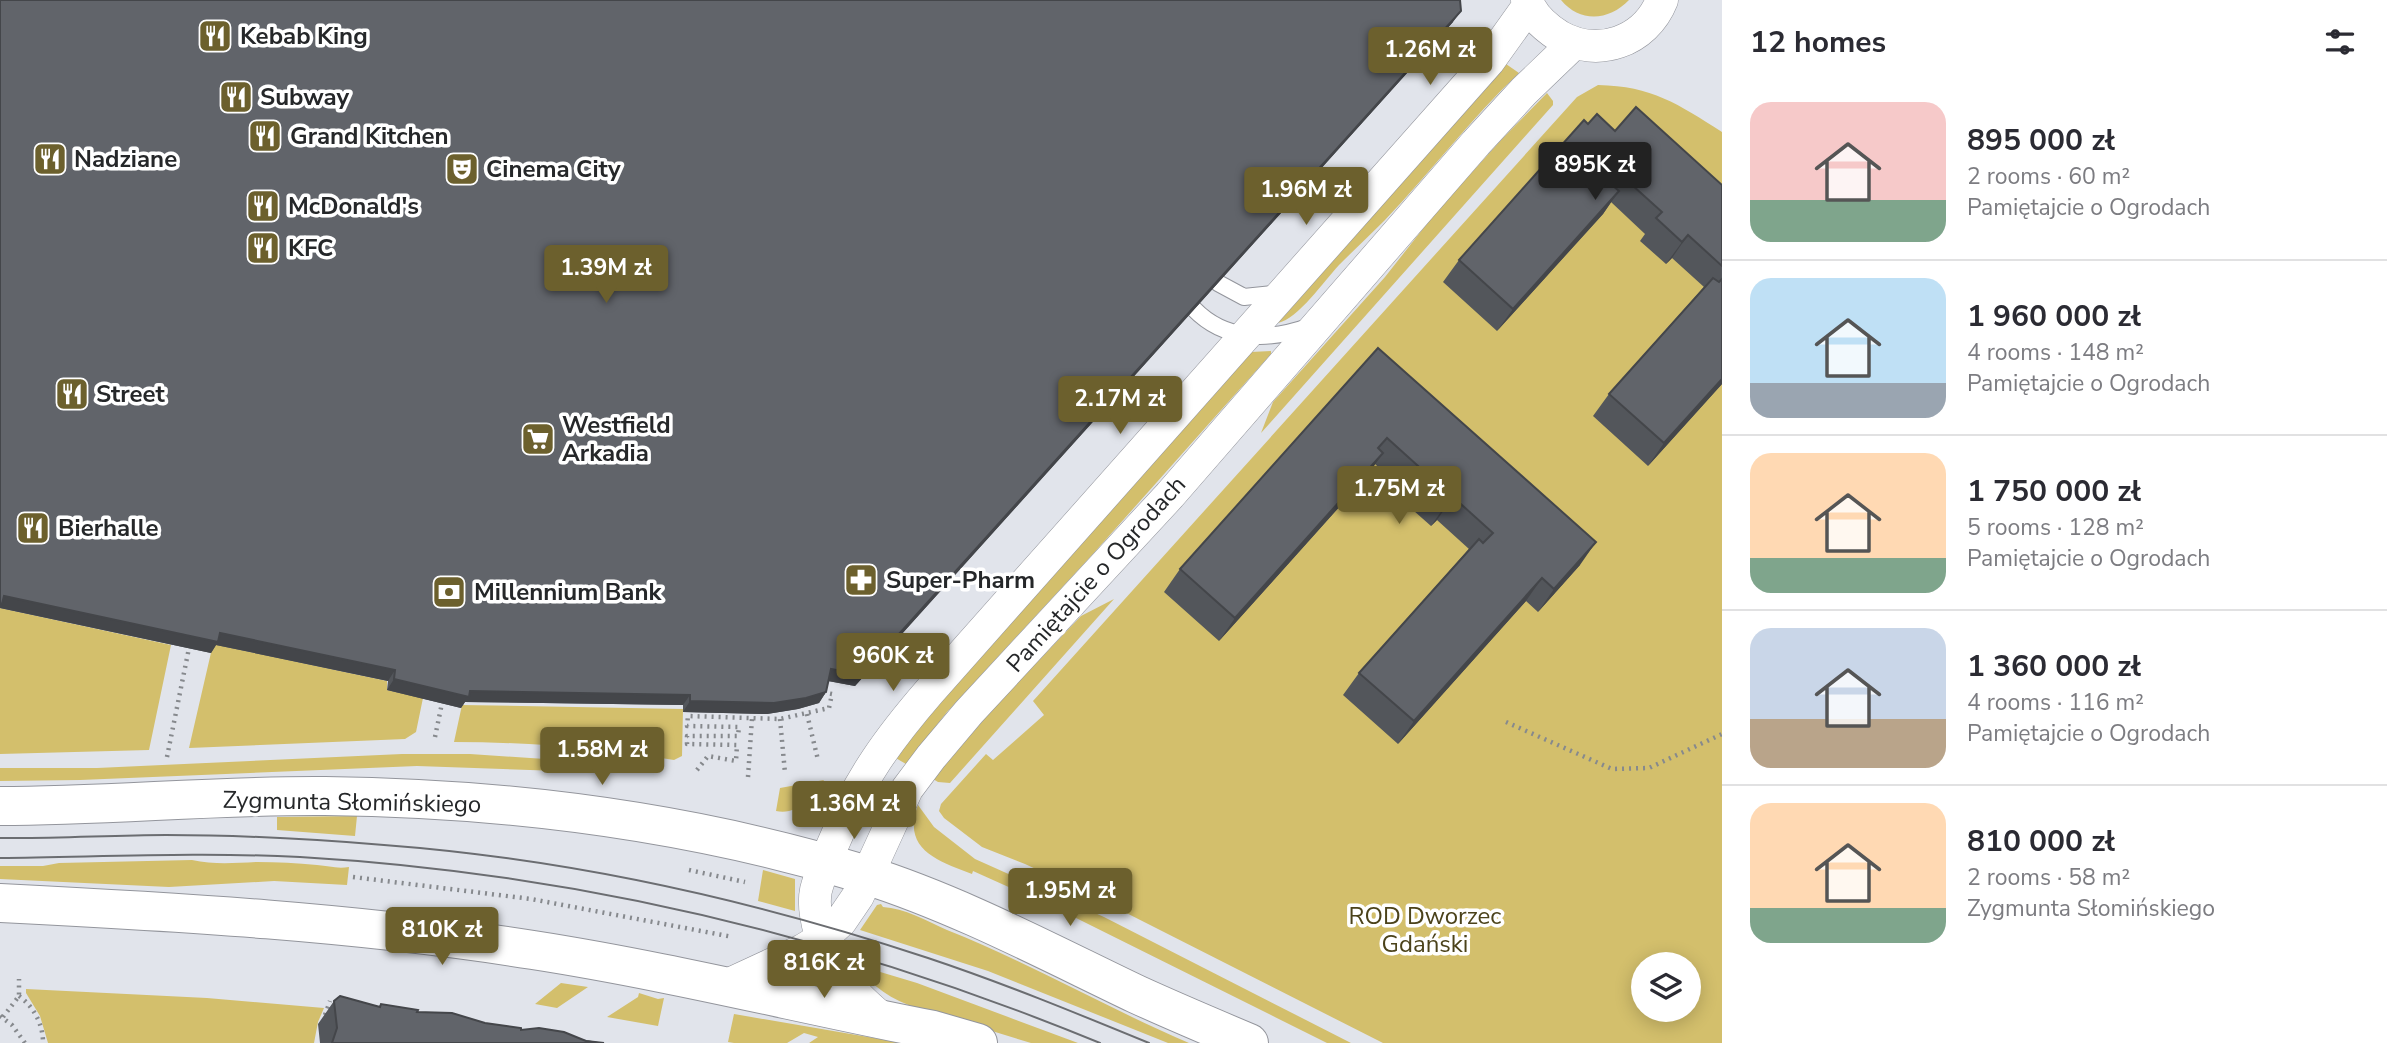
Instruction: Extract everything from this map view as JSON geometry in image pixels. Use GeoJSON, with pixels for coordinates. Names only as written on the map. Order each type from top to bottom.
{"type":"FeatureCollection","features":[{"type":"Feature","properties":{"kind":"main road","name":"Zygmunta Słomińskiego"},"geometry":{"type":"LineString","coordinates":[[0,806],[281,797],[450,801],[638,822],[752,844],[866,876],[976,917],[1249,1043]]}},
{"type":"Feature","properties":{"kind":"main road"},"geometry":{"type":"LineString","coordinates":[[0,903],[229,915],[418,934],[609,963],[933,1030],[978,1043]]}},
{"type":"Feature","properties":{"kind":"street"},"geometry":{"type":"LineString","coordinates":[[1528,3],[1545,27],[1573,44],[1602,47],[1633,36],[1650,21],[1662,0]]}},
{"type":"Feature","properties":{"kind":"street","name":"Pamiętajcie o Ogrodach"},"geometry":{"type":"LineString","coordinates":[[885,1021],[847,987],[829,959],[821,939],[815,900],[825,863],[843,818],[865,776],[902,723],[1489,61],[1528,3]]}},
{"type":"Feature","properties":{"kind":"street","name":"Pamiętajcie o Ogrodach"},"geometry":{"type":"LineString","coordinates":[[723,987],[821,939],[850,909],[907,789],[939,746],[1170,495],[1508,108],[1573,44]]}},
{"type":"Feature","properties":{"kind":"lane"},"geometry":{"type":"LineString","coordinates":[[1218,283],[1244,297],[1284,292]]}},
{"type":"Feature","properties":{"kind":"lane"},"geometry":{"type":"LineString","coordinates":[[1194,309],[1205,320],[1244,336],[1273,337],[1320,322]]}},
{"type":"Feature","properties":{"kind":"path"},"geometry":{"type":"LineString","coordinates":[[167,757],[189,648]]}},
{"type":"Feature","properties":{"kind":"path"},"geometry":{"type":"LineString","coordinates":[[697,770],[708,756],[736,761],[737,745],[687,744],[687,736],[738,736],[739,727],[687,726],[688,716],[745,715],[752,718],[780,719],[807,714],[829,708],[832,694],[821,691]]}},
{"type":"Feature","properties":{"kind":"path"},"geometry":{"type":"LineString","coordinates":[[435,737],[442,703]]}},
{"type":"Feature","properties":{"kind":"path"},"geometry":{"type":"LineString","coordinates":[[807,714],[818,760]]}},
{"type":"Feature","properties":{"kind":"path"},"geometry":{"type":"LineString","coordinates":[[748,777],[752,718]]}},
{"type":"Feature","properties":{"kind":"path"},"geometry":{"type":"LineString","coordinates":[[780,719],[785,773]]}},
{"type":"Feature","properties":{"kind":"path"},"geometry":{"type":"LineString","coordinates":[[1506,722],[1612,769],[1649,768],[1722,734]]}},
{"type":"Feature","properties":{"kind":"path"},"geometry":{"type":"LineString","coordinates":[[680,868],[744,882]]}},
{"type":"Feature","properties":{"kind":"path"},"geometry":{"type":"LineString","coordinates":[[353,877],[543,901],[733,937]]}},
{"type":"Feature","properties":{"kind":"path"},"geometry":{"type":"LineString","coordinates":[[19,979],[19,996],[2,1016],[12,1025],[23,1042]]}},
{"type":"Feature","properties":{"kind":"path"},"geometry":{"type":"LineString","coordinates":[[19,996],[29,1003],[37,1016],[43,1043]]}},
{"type":"Feature","properties":{"kind":"path"},"geometry":{"type":"LineString","coordinates":[[324,1017],[330,1000]]}},
{"type":"Feature","properties":{"kind":"green space"},"geometry":{"type":"Polygon","coordinates":[[[1561,0],[1629,0],[1613,12],[1586,16],[1577,13],[1561,0]]]}},
{"type":"Feature","properties":{"kind":"green space"},"geometry":{"type":"Polygon","coordinates":[[[1506,64],[1519,73],[1302,307],[1278,323],[1506,64]]]}},
{"type":"Feature","properties":{"kind":"green space","name":"ROD Dworzec Gdański"},"geometry":{"type":"Polygon","coordinates":[[[1598,85],[1634,89],[1664,98],[1722,132],[1722,1043],[1383,1043],[1079,889],[982,847],[944,818],[939,811],[941,804],[986,754],[993,760],[1044,715],[1033,701],[1577,97],[1598,85]]]}},
{"type":"Feature","properties":{"kind":"green space"},"geometry":{"type":"Polygon","coordinates":[[[1547,93],[1553,105],[1261,433],[1273,402],[1385,277],[1437,211],[1547,93]]]}},
{"type":"Feature","properties":{"kind":"green space"},"geometry":{"type":"Polygon","coordinates":[[[1271,351],[1092,555],[947,712],[906,764],[894,757],[924,719],[1251,352],[1271,351]]]}},
{"type":"Feature","properties":{"kind":"green space"},"geometry":{"type":"Polygon","coordinates":[[[1114,599],[950,783],[933,779],[998,703],[1081,616],[1114,599]]]}},
{"type":"Feature","properties":{"kind":"green space"},"geometry":{"type":"Polygon","coordinates":[[[0,608],[171,645],[149,750],[0,754],[0,608]]]}},
{"type":"Feature","properties":{"kind":"green space"},"geometry":{"type":"Polygon","coordinates":[[[213,644],[387,681],[387,690],[423,698],[416,732],[405,739],[189,748],[213,644]]]}},
{"type":"Feature","properties":{"kind":"green space"},"geometry":{"type":"Polygon","coordinates":[[[462,705],[683,709],[682,756],[674,760],[565,746],[454,742],[462,705]]]}},
{"type":"Feature","properties":{"kind":"green space"},"geometry":{"type":"Polygon","coordinates":[[[402,754],[470,754],[560,760],[559,771],[417,766],[0,781],[0,768],[97,768],[402,754]]]}},
{"type":"Feature","properties":{"kind":"green space"},"geometry":{"type":"Polygon","coordinates":[[[824,780],[798,808],[776,811],[780,788],[824,780]]]}},
{"type":"Feature","properties":{"kind":"green space"},"geometry":{"type":"Polygon","coordinates":[[[918,805],[934,827],[975,859],[1104,917],[1351,1043],[1327,1043],[1066,913],[973,871],[972,874],[936,858],[926,852],[915,833],[914,820],[918,805]]]}},
{"type":"Feature","properties":{"kind":"green space"},"geometry":{"type":"Polygon","coordinates":[[[357,816],[355,836],[277,830],[277,817],[357,816]]]}},
{"type":"Feature","properties":{"kind":"green space"},"geometry":{"type":"Polygon","coordinates":[[[192,860],[349,867],[347,885],[274,881],[169,887],[0,879],[0,866],[192,860]]]}},
{"type":"Feature","properties":{"kind":"green space"},"geometry":{"type":"Polygon","coordinates":[[[763,870],[795,879],[795,911],[758,901],[763,870]]]}},
{"type":"Feature","properties":{"kind":"green space"},"geometry":{"type":"Polygon","coordinates":[[[881,904],[978,943],[1189,1043],[1168,1043],[988,971],[860,930],[877,905],[881,904]]]}},
{"type":"Feature","properties":{"kind":"green space"},"geometry":{"type":"Polygon","coordinates":[[[857,965],[917,983],[1078,1043],[1031,1043],[917,1008],[883,992],[857,965]]]}},
{"type":"Feature","properties":{"kind":"green space"},"geometry":{"type":"Polygon","coordinates":[[[561,983],[588,987],[557,1008],[535,1004],[561,983]]]}},
{"type":"Feature","properties":{"kind":"green space"},"geometry":{"type":"Polygon","coordinates":[[[26,989],[207,998],[324,1008],[314,1043],[48,1043],[40,1016],[26,989]]]}},
{"type":"Feature","properties":{"kind":"green space"},"geometry":{"type":"Polygon","coordinates":[[[639,993],[658,999],[664,998],[658,1026],[607,1017],[638,997],[639,993]]]}},
{"type":"Feature","properties":{"kind":"green space"},"geometry":{"type":"Polygon","coordinates":[[[734,1014],[903,1043],[809,1043],[818,1037],[804,1033],[787,1043],[728,1042],[734,1014]]]}},
{"type":"Feature","properties":{"kind":"building","name":"Westfield Arkadia"},"geometry":{"type":"Polygon","coordinates":[[[0,0],[1460,0],[1461,11],[862,675],[831,669],[826,692],[774,703],[690,701],[690,695],[470,691],[469,697],[394,679],[395,670],[220,633],[218,642],[4,596],[2,604],[0,603],[0,0]]]}},
{"type":"Feature","properties":{"kind":"building"},"geometry":{"type":"Polygon","coordinates":[[[1636,107],[1722,185],[1722,266],[1688,235],[1682,242],[1656,218],[1662,212],[1622,176],[1613,186],[1619,191],[1513,309],[1459,260],[1584,120],[1588,124],[1597,114],[1615,131],[1636,107]]]}},
{"type":"Feature","properties":{"kind":"building"},"geometry":{"type":"Polygon","coordinates":[[[1713,278],[1719,282],[1722,279],[1722,379],[1664,443],[1609,394],[1713,278]]]}},
{"type":"Feature","properties":{"kind":"building"},"geometry":{"type":"Polygon","coordinates":[[[1378,348],[1596,542],[1554,589],[1542,578],[1414,721],[1359,673],[1479,539],[1483,543],[1493,533],[1453,497],[1447,503],[1421,480],[1427,474],[1387,438],[1378,448],[1383,453],[1235,618],[1180,569],[1378,348]]]}},
{"type":"Feature","properties":{"kind":"building"},"geometry":{"type":"Polygon","coordinates":[[[340,996],[380,1007],[381,1004],[418,1010],[417,1012],[452,1013],[521,1030],[539,1028],[564,1032],[586,1041],[604,1043],[332,1043],[337,1028],[334,1001],[340,996]]]}},
{"type":"Feature","properties":{"kind":"tram line"},"geometry":{"type":"LineString","coordinates":[[0,838],[166,835],[303,839],[453,851],[591,872],[728,900],[862,937],[984,978],[1149,1043]]}},
{"type":"Feature","properties":{"kind":"tram line"},"geometry":{"type":"LineString","coordinates":[[0,858],[187,855],[300,857],[403,865],[506,878],[607,895],[808,942],[906,972],[1100,1043]]}},
{"type":"Feature","properties":{"kind":"place","name":"Kebab King"},"geometry":{"type":"Point","coordinates":[215,36]}},
{"type":"Feature","properties":{"kind":"place","name":"Subway"},"geometry":{"type":"Point","coordinates":[236,97]}},
{"type":"Feature","properties":{"kind":"place","name":"Grand Kitchen"},"geometry":{"type":"Point","coordinates":[265,136]}},
{"type":"Feature","properties":{"kind":"place","name":"Nadziane"},"geometry":{"type":"Point","coordinates":[50,159]}},
{"type":"Feature","properties":{"kind":"place","name":"Cinema City"},"geometry":{"type":"Point","coordinates":[462,169]}},
{"type":"Feature","properties":{"kind":"place","name":"McDonald's"},"geometry":{"type":"Point","coordinates":[263,206]}},
{"type":"Feature","properties":{"kind":"place","name":"KFC"},"geometry":{"type":"Point","coordinates":[263,248]}},
{"type":"Feature","properties":{"kind":"place","name":"Street"},"geometry":{"type":"Point","coordinates":[72,394]}},
{"type":"Feature","properties":{"kind":"place","name":"Westfield Arkadia"},"geometry":{"type":"Point","coordinates":[538,439]}},
{"type":"Feature","properties":{"kind":"place","name":"Bierhalle"},"geometry":{"type":"Point","coordinates":[33,528]}},
{"type":"Feature","properties":{"kind":"place","name":"Super-Pharm"},"geometry":{"type":"Point","coordinates":[861,580]}},
{"type":"Feature","properties":{"kind":"place","name":"Millennium Bank"},"geometry":{"type":"Point","coordinates":[449,592]}}]}
